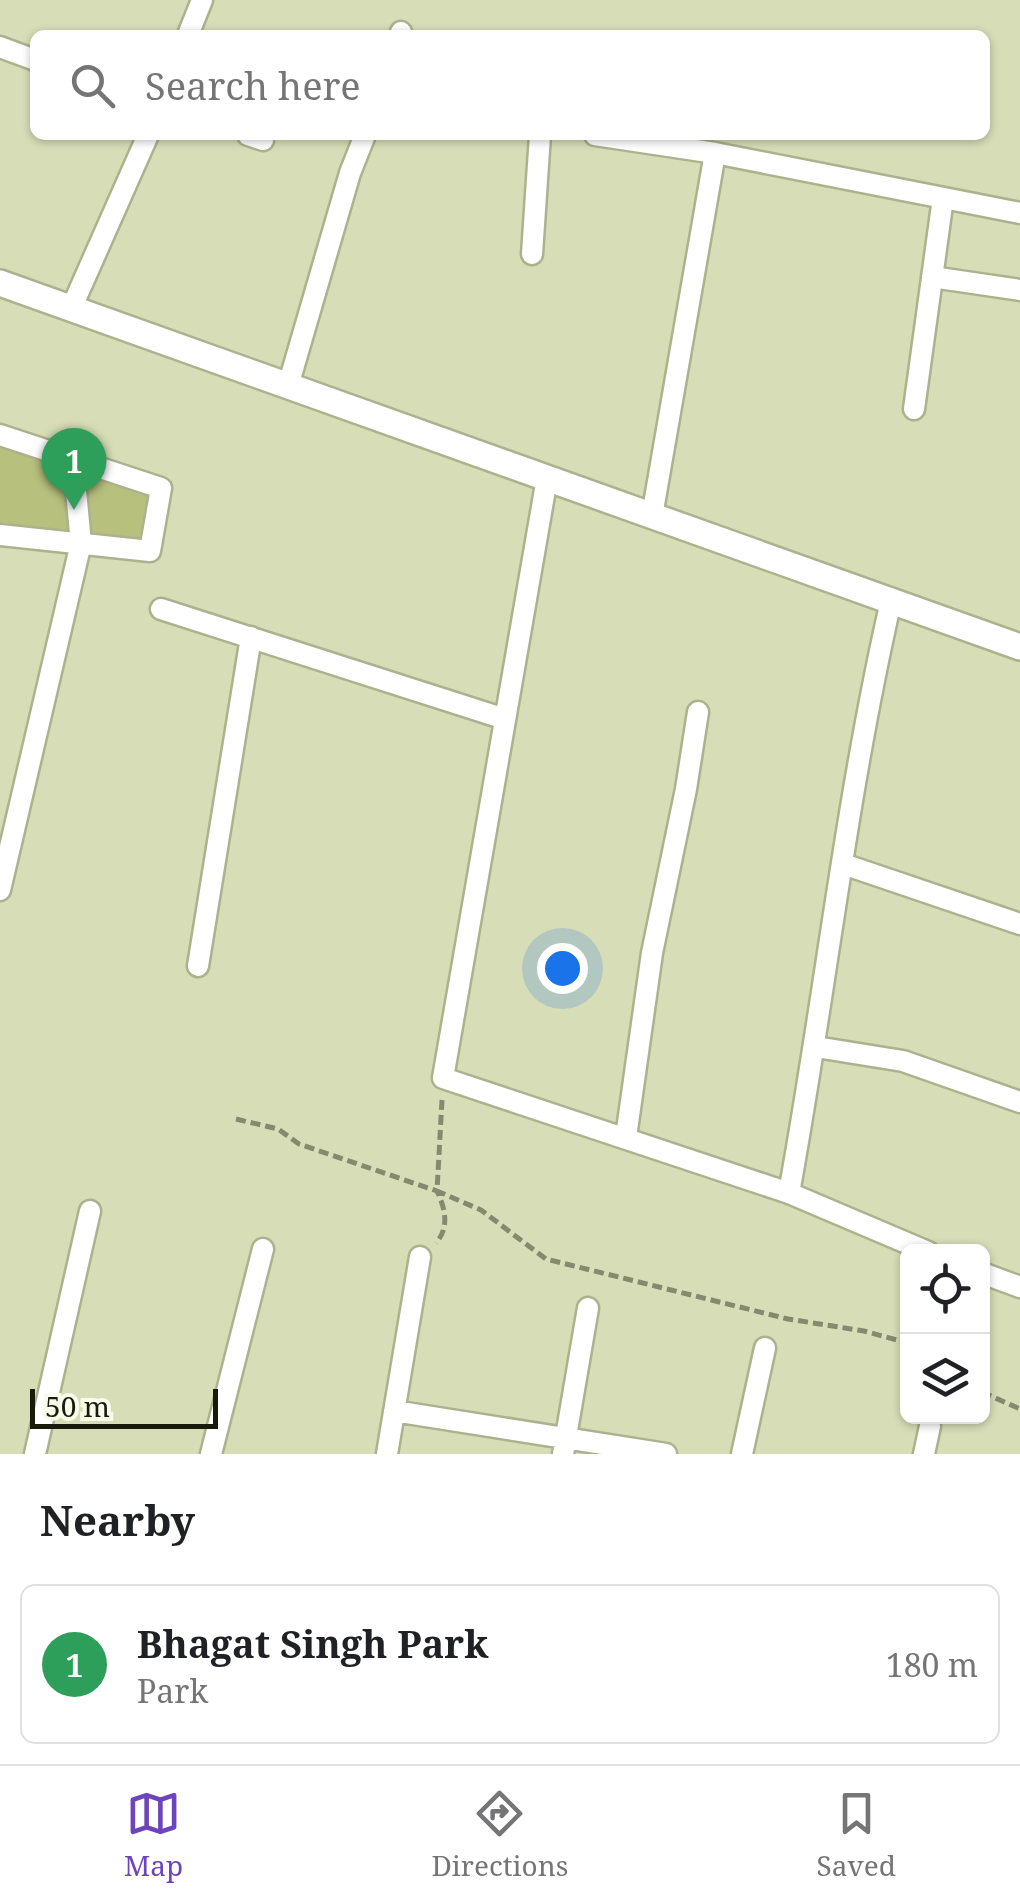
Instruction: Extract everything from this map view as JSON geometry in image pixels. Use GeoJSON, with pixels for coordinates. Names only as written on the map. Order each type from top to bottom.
{"type":"FeatureCollection","features":[{"type":"Feature","properties":{"kind":"street"},"geometry":{"type":"LineString","coordinates":[[190,30],[202,0]]}},
{"type":"Feature","properties":{"kind":"street"},"geometry":{"type":"LineString","coordinates":[[0,47],[30,58]]}},
{"type":"Feature","properties":{"kind":"street"},"geometry":{"type":"LineString","coordinates":[[71,309],[146,140]]}},
{"type":"Feature","properties":{"kind":"street"},"geometry":{"type":"LineString","coordinates":[[288,386],[363,140]]}},
{"type":"Feature","properties":{"kind":"street"},"geometry":{"type":"LineString","coordinates":[[532,254],[540,140]]}},
{"type":"Feature","properties":{"kind":"street"},"geometry":{"type":"LineString","coordinates":[[628,140],[715,153],[1020,213]]}},
{"type":"Feature","properties":{"kind":"street"},"geometry":{"type":"LineString","coordinates":[[652,516],[715,153]]}},
{"type":"Feature","properties":{"kind":"street"},"geometry":{"type":"LineString","coordinates":[[914,409],[943,198]]}},
{"type":"Feature","properties":{"kind":"street"},"geometry":{"type":"LineString","coordinates":[[932,278],[1020,290]]}},
{"type":"Feature","properties":{"kind":"street"},"geometry":{"type":"LineString","coordinates":[[0,284],[1020,647]]}},
{"type":"Feature","properties":{"kind":"street"},"geometry":{"type":"LineString","coordinates":[[0,435],[160,488],[150,552],[0,535]]}},
{"type":"Feature","properties":{"kind":"street"},"geometry":{"type":"LineString","coordinates":[[0,890],[9,813],[81,543],[73,460]]}},
{"type":"Feature","properties":{"kind":"street"},"geometry":{"type":"LineString","coordinates":[[546,478],[444,1078],[789,1193],[909,1244]]}},
{"type":"Feature","properties":{"kind":"street"},"geometry":{"type":"LineString","coordinates":[[789,1193],[816,1047],[868,702],[891,602]]}},
{"type":"Feature","properties":{"kind":"street"},"geometry":{"type":"LineString","coordinates":[[160,608],[505,719]]}},
{"type":"Feature","properties":{"kind":"street"},"geometry":{"type":"LineString","coordinates":[[198,966],[250,636]]}},
{"type":"Feature","properties":{"kind":"street"},"geometry":{"type":"LineString","coordinates":[[626,1138],[652,953],[683,807],[698,712]]}},
{"type":"Feature","properties":{"kind":"street"},"geometry":{"type":"LineString","coordinates":[[844,864],[1020,924]]}},
{"type":"Feature","properties":{"kind":"street"},"geometry":{"type":"LineString","coordinates":[[816,1047],[903,1061],[1020,1102]]}},
{"type":"Feature","properties":{"kind":"street"},"geometry":{"type":"LineString","coordinates":[[34,1454],[90,1211]]}},
{"type":"Feature","properties":{"kind":"street"},"geometry":{"type":"LineString","coordinates":[[211,1454],[263,1249]]}},
{"type":"Feature","properties":{"kind":"street"},"geometry":{"type":"LineString","coordinates":[[387,1454],[420,1257]]}},
{"type":"Feature","properties":{"kind":"street"},"geometry":{"type":"LineString","coordinates":[[990,1276],[1020,1287]]}},
{"type":"Feature","properties":{"kind":"street"},"geometry":{"type":"LineString","coordinates":[[564,1446],[588,1308]]}},
{"type":"Feature","properties":{"kind":"street"},"geometry":{"type":"LineString","coordinates":[[742,1454],[765,1348]]}},
{"type":"Feature","properties":{"kind":"street"},"geometry":{"type":"LineString","coordinates":[[394,1411],[564,1446],[666,1454]]}},
{"type":"Feature","properties":{"kind":"street"},"geometry":{"type":"LineString","coordinates":[[924,1454],[930,1426]]}},
{"type":"Feature","properties":{"kind":"path"},"geometry":{"type":"LineString","coordinates":[[420,1257],[441,1239],[445,1209],[437,1191],[444,1078]]}},
{"type":"Feature","properties":{"kind":"path"},"geometry":{"type":"LineString","coordinates":[[236,1119],[278,1129],[299,1144],[481,1210],[546,1259],[788,1319],[864,1330],[900,1340]]}},
{"type":"Feature","properties":{"kind":"path"},"geometry":{"type":"LineString","coordinates":[[990,1396],[1020,1409]]}},
{"type":"Feature","properties":{"kind":"green space"},"geometry":{"type":"Polygon","coordinates":[[[0,441],[152,493],[141,546],[0,528],[0,441]]]}},
{"type":"Feature","properties":{"kind":"place","name":"Bhagat Singh Park"},"geometry":{"type":"Point","coordinates":[74,510]}}]}
